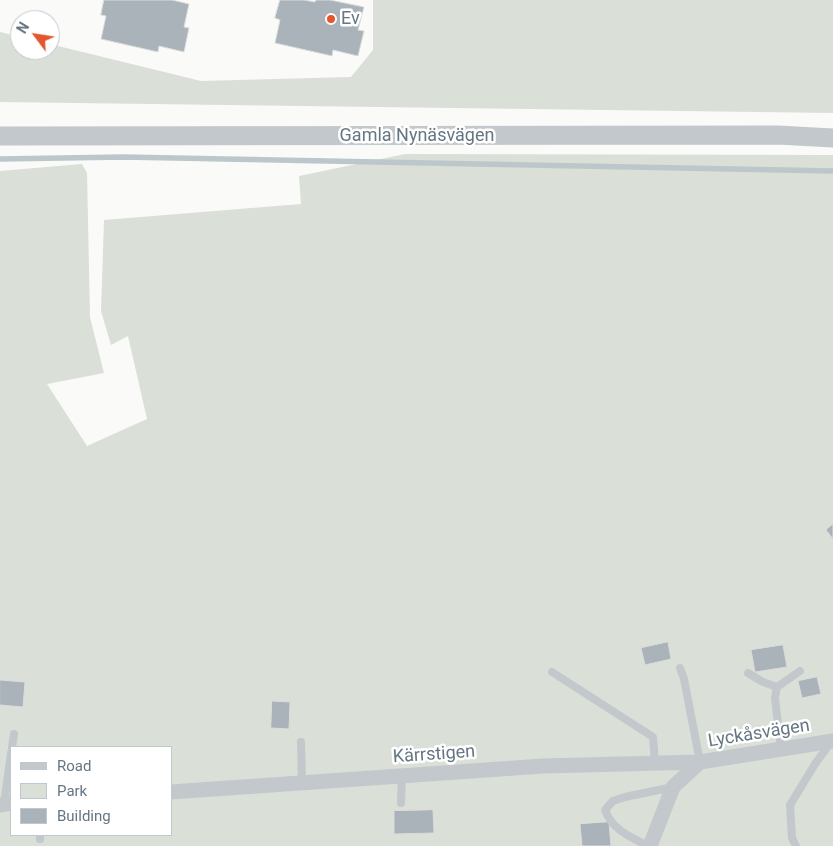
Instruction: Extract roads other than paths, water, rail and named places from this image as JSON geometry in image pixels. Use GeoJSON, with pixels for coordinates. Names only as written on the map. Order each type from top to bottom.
{"type":"FeatureCollection","features":[{"type":"Feature","properties":{"kind":"street","name":"Gamla Nynäsvägen"},"geometry":{"type":"LineString","coordinates":[[0,136],[749,135],[833,138]]}},
{"type":"Feature","properties":{"kind":"street","name":"Lyckåsvägen"},"geometry":{"type":"LineString","coordinates":[[649,846],[673,787],[700,762],[832,741]]}},
{"type":"Feature","properties":{"kind":"street","name":"Kärrstigen"},"geometry":{"type":"LineString","coordinates":[[172,792],[543,766],[700,762]]}},
{"type":"Feature","properties":{"kind":"lane"},"geometry":{"type":"LineString","coordinates":[[680,668],[684,679],[700,762]]}},
{"type":"Feature","properties":{"kind":"lane"},"geometry":{"type":"LineString","coordinates":[[781,750],[775,698],[777,687],[800,671]]}},
{"type":"Feature","properties":{"kind":"lane"},"geometry":{"type":"LineString","coordinates":[[552,672],[653,737],[655,763]]}},
{"type":"Feature","properties":{"kind":"lane"},"geometry":{"type":"LineString","coordinates":[[748,673],[763,682],[777,687]]}},
{"type":"Feature","properties":{"kind":"lane"},"geometry":{"type":"LineString","coordinates":[[12,746],[14,734]]}},
{"type":"Feature","properties":{"kind":"lane"},"geometry":{"type":"LineString","coordinates":[[796,846],[792,838],[790,805],[815,764],[832,741]]}},
{"type":"Feature","properties":{"kind":"lane"},"geometry":{"type":"LineString","coordinates":[[301,742],[302,783]]}},
{"type":"Feature","properties":{"kind":"lane"},"geometry":{"type":"LineString","coordinates":[[5,804],[10,762]]}},
{"type":"Feature","properties":{"kind":"lane"},"geometry":{"type":"LineString","coordinates":[[400,803],[402,776]]}},
{"type":"Feature","properties":{"kind":"lane"},"geometry":{"type":"LineString","coordinates":[[649,846],[619,830],[608,818],[605,810],[613,801],[673,787]]}},
{"type":"Feature","properties":{"kind":"waterway"},"geometry":{"type":"LineString","coordinates":[[0,159],[124,157],[833,171]]}},
{"type":"Feature","properties":{"kind":"place","name":"Ev"},"geometry":{"type":"Point","coordinates":[331,19]}}]}
